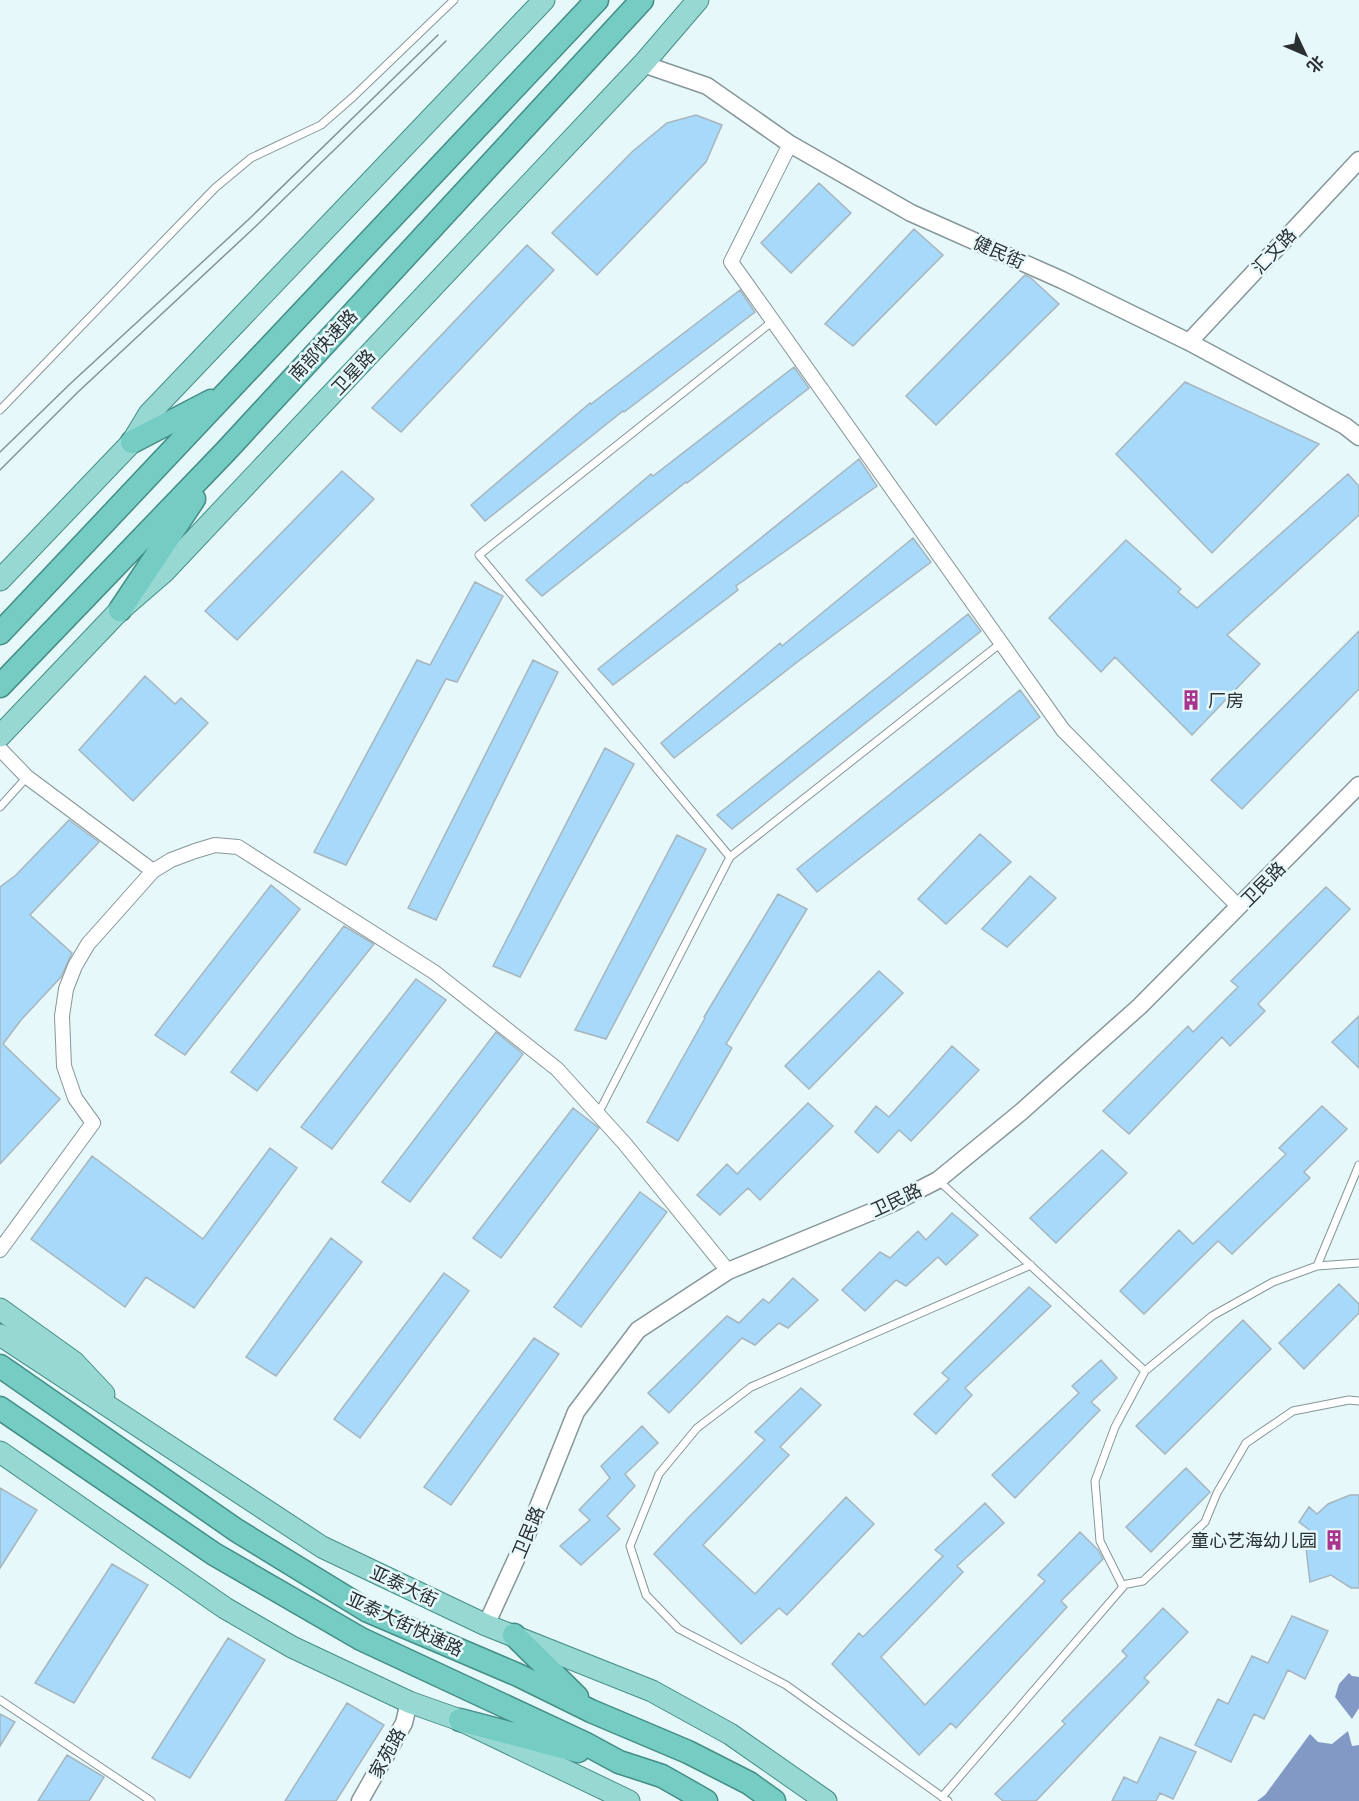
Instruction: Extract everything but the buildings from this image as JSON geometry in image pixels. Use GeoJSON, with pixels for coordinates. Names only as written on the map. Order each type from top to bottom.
{"type":"FeatureCollection","features":[{"type":"Feature","properties":{"kind":"highway","name":"南部快速路"},"geometry":{"type":"LineString","coordinates":[[0,633],[597,0]]}},
{"type":"Feature","properties":{"kind":"highway","name":"南部快速路"},"geometry":{"type":"LineString","coordinates":[[0,686],[226,451],[642,0]]}},
{"type":"Feature","properties":{"kind":"highway"},"geometry":{"type":"LineString","coordinates":[[132,442],[228,392]]}},
{"type":"Feature","properties":{"kind":"highway"},"geometry":{"type":"LineString","coordinates":[[120,610],[226,451]]}},
{"type":"Feature","properties":{"kind":"highway","name":"亚泰大街快速路"},"geometry":{"type":"LineString","coordinates":[[0,1366],[236,1530],[368,1611],[518,1675],[591,1711],[688,1752],[749,1783],[774,1801]]}},
{"type":"Feature","properties":{"kind":"highway","name":"亚泰大街快速路"},"geometry":{"type":"LineString","coordinates":[[0,1408],[214,1554],[361,1639],[584,1743],[619,1762],[662,1776],[706,1801]]}},
{"type":"Feature","properties":{"kind":"highway"},"geometry":{"type":"LineString","coordinates":[[514,1635],[591,1711]]}},
{"type":"Feature","properties":{"kind":"highway"},"geometry":{"type":"LineString","coordinates":[[460,1720],[619,1762]]}},
{"type":"Feature","properties":{"kind":"main road"},"geometry":{"type":"LineString","coordinates":[[0,580],[132,442],[148,414],[544,0]]}},
{"type":"Feature","properties":{"kind":"main road","name":"卫星路"},"geometry":{"type":"LineString","coordinates":[[0,736],[120,610],[164,572],[643,64],[698,0]]}},
{"type":"Feature","properties":{"kind":"main road"},"geometry":{"type":"LineString","coordinates":[[0,1309],[74,1362],[129,1420]]}},
{"type":"Feature","properties":{"kind":"main road","name":"亚泰大街"},"geometry":{"type":"LineString","coordinates":[[0,1335],[322,1547],[486,1625],[652,1691],[730,1734],[826,1801]]}},
{"type":"Feature","properties":{"kind":"main road"},"geometry":{"type":"LineString","coordinates":[[0,1452],[225,1608],[292,1647],[409,1702],[460,1720],[629,1801]]}},
{"type":"Feature","properties":{"kind":"street","name":"健民街"},"geometry":{"type":"LineString","coordinates":[[643,64],[707,86],[790,144],[911,213],[1062,280],[1189,342],[1345,426],[1359,437]]}},
{"type":"Feature","properties":{"kind":"street"},"geometry":{"type":"LineString","coordinates":[[790,144],[731,262],[1063,730],[1239,908]]}},
{"type":"Feature","properties":{"kind":"street","name":"汇文路"},"geometry":{"type":"LineString","coordinates":[[1189,342],[1359,160]]}},
{"type":"Feature","properties":{"kind":"street"},"geometry":{"type":"LineString","coordinates":[[0,749],[27,777],[153,871]]}},
{"type":"Feature","properties":{"kind":"street","name":"卫民路"},"geometry":{"type":"LineString","coordinates":[[486,1625],[524,1542],[576,1412],[638,1330],[728,1271],[893,1203],[938,1179],[1022,1112],[1140,1006],[1359,785]]}},
{"type":"Feature","properties":{"kind":"street"},"geometry":{"type":"LineString","coordinates":[[0,1250],[93,1123],[75,1098],[64,1066],[62,1016],[66,988],[75,966],[88,944],[153,871],[171,860],[215,845],[238,847],[434,972],[557,1069],[625,1144],[728,1271]]}},
{"type":"Feature","properties":{"kind":"street","name":"家苑路"},"geometry":{"type":"LineString","coordinates":[[360,1801],[404,1723],[409,1702]]}},
{"type":"Feature","properties":{"kind":"lane"},"geometry":{"type":"LineString","coordinates":[[0,410],[215,188],[251,158],[321,125],[353,98],[454,0]]}},
{"type":"Feature","properties":{"kind":"lane"},"geometry":{"type":"LineString","coordinates":[[730,857],[479,555],[773,321]]}},
{"type":"Feature","properties":{"kind":"lane"},"geometry":{"type":"LineString","coordinates":[[598,1114],[730,857],[1001,643]]}},
{"type":"Feature","properties":{"kind":"lane"},"geometry":{"type":"LineString","coordinates":[[0,807],[27,777]]}},
{"type":"Feature","properties":{"kind":"lane"},"geometry":{"type":"LineString","coordinates":[[1317,1266],[1359,1165]]}},
{"type":"Feature","properties":{"kind":"lane"},"geometry":{"type":"LineString","coordinates":[[938,1179],[1145,1371]]}},
{"type":"Feature","properties":{"kind":"lane"},"geometry":{"type":"LineString","coordinates":[[1031,1265],[751,1387],[697,1428],[659,1474],[630,1546],[646,1595],[679,1629],[786,1685],[945,1799],[1123,1587],[1100,1541],[1095,1481],[1115,1427],[1145,1371],[1212,1316],[1273,1282],[1317,1266],[1359,1263]]}},
{"type":"Feature","properties":{"kind":"lane"},"geometry":{"type":"LineString","coordinates":[[1122,1586],[1143,1581],[1205,1522],[1217,1493],[1246,1443],[1293,1411],[1349,1400],[1359,1401]]}},
{"type":"Feature","properties":{"kind":"lane"},"geometry":{"type":"LineString","coordinates":[[0,1700],[152,1801]]}},
{"type":"Feature","properties":{"kind":"water"},"geometry":{"type":"Polygon","coordinates":[[[1349,1673],[1359,1677],[1359,1708],[1352,1719],[1335,1697],[1339,1684],[1349,1673]]]}},
{"type":"Feature","properties":{"kind":"water"},"geometry":{"type":"Polygon","coordinates":[[[1348,1731],[1352,1746],[1359,1745],[1359,1801],[1257,1801],[1265,1795],[1310,1734],[1318,1742],[1332,1744],[1348,1731]]]}},
{"type":"Feature","properties":{"kind":"tram line"},"geometry":{"type":"LineString","coordinates":[[0,452],[71,383],[248,220],[438,35]]}},
{"type":"Feature","properties":{"kind":"tram line"},"geometry":{"type":"LineString","coordinates":[[0,470],[78,392],[255,227],[446,41]]}},
{"type":"Feature","properties":{"kind":"place","name":"厂房"},"geometry":{"type":"Point","coordinates":[1191,700]}},
{"type":"Feature","properties":{"kind":"place","name":"童心艺海幼儿园"},"geometry":{"type":"Point","coordinates":[1334,1540]}}]}
